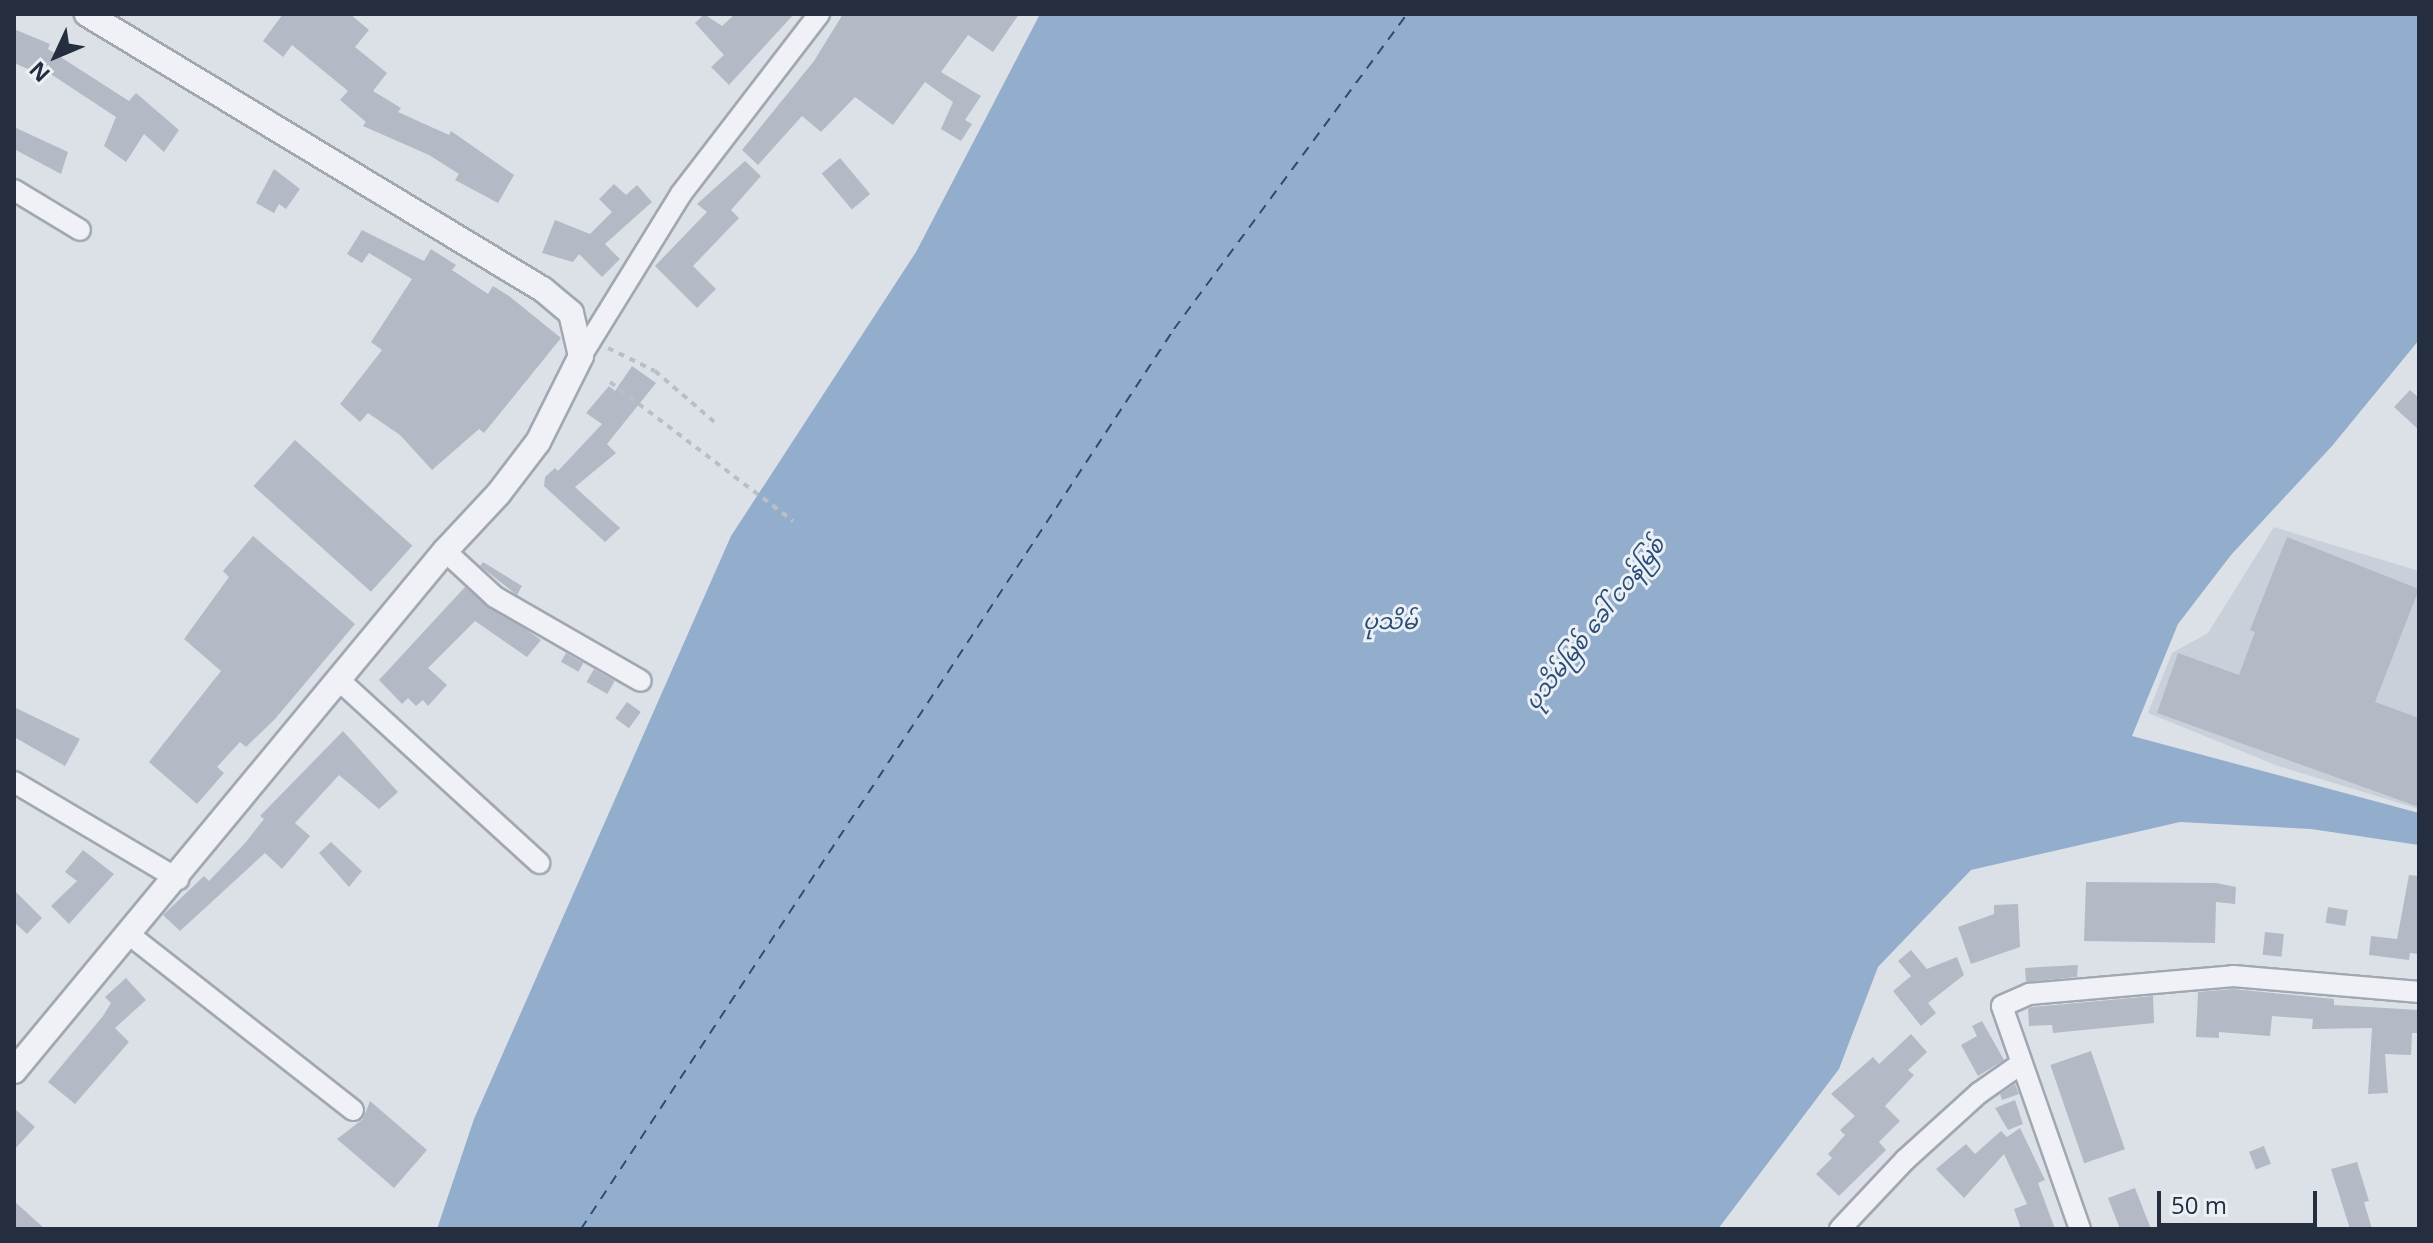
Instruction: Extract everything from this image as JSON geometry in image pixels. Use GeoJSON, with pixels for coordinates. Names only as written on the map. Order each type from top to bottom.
{"type":"FeatureCollection","features":[{"type":"Feature","properties":{"kind":"street"},"geometry":{"type":"LineString","coordinates":[[87,14],[542,289],[571,313],[581,356]]}},
{"type":"Feature","properties":{"kind":"street"},"geometry":{"type":"LineString","coordinates":[[14,1071],[131,936],[445,551],[538,442],[581,356],[681,194],[819,14]]}},
{"type":"Feature","properties":{"kind":"street"},"geometry":{"type":"LineString","coordinates":[[14,190],[80,230]]}},
{"type":"Feature","properties":{"kind":"street"},"geometry":{"type":"LineString","coordinates":[[445,551],[495,597],[641,681]]}},
{"type":"Feature","properties":{"kind":"street"},"geometry":{"type":"LineString","coordinates":[[340,681],[539,863]]}},
{"type":"Feature","properties":{"kind":"street"},"geometry":{"type":"LineString","coordinates":[[14,782],[178,879]]}},
{"type":"Feature","properties":{"kind":"street"},"geometry":{"type":"LineString","coordinates":[[131,936],[353,1110]]}},
{"type":"Feature","properties":{"kind":"street"},"geometry":{"type":"LineString","coordinates":[[2080,1229],[2002,1006],[2029,994],[2233,976],[2419,992]]}},
{"type":"Feature","properties":{"kind":"street"},"geometry":{"type":"LineString","coordinates":[[1840,1229],[1905,1160],[2022,1063]]}},
{"type":"Feature","properties":{"kind":"path"},"geometry":{"type":"LineString","coordinates":[[581,356],[595,347],[614,349],[655,371],[718,425]]}},
{"type":"Feature","properties":{"kind":"path"},"geometry":{"type":"LineString","coordinates":[[610,382],[793,521]]}},
{"type":"Feature","properties":{"kind":"shaded area"},"geometry":{"type":"Polygon","coordinates":[[[2274,527],[2419,571],[2419,809],[2278,766],[2148,713],[2172,653],[2208,633],[2274,527]]]}},
{"type":"Feature","properties":{"kind":"water","name":"ပုသိမ်"},"geometry":{"type":"Polygon","coordinates":[[[1040,14],[2419,14],[2419,340],[2332,446],[2231,555],[2178,624],[2132,736],[2419,813],[2419,845],[2311,829],[2180,822],[1971,870],[1878,967],[1839,1069],[1718,1229],[437,1229],[474,1119],[731,536],[916,252],[1040,14]]]}},
{"type":"Feature","properties":{"kind":"building"},"geometry":{"type":"Polygon","coordinates":[[[283,14],[350,14],[369,30],[355,47],[387,73],[373,91],[401,108],[398,112],[449,135],[451,131],[514,175],[498,203],[455,180],[459,174],[429,155],[363,126],[366,122],[340,100],[348,91],[292,45],[283,57],[263,41],[283,14]]]}},
{"type":"Feature","properties":{"kind":"building"},"geometry":{"type":"Polygon","coordinates":[[[704,14],[722,26],[735,14],[794,14],[729,85],[711,67],[724,55],[695,23],[704,14]]]}},
{"type":"Feature","properties":{"kind":"building"},"geometry":{"type":"Polygon","coordinates":[[[843,14],[1019,14],[993,52],[968,35],[941,72],[981,96],[965,120],[972,124],[961,141],[941,129],[953,102],[925,82],[893,125],[855,97],[821,132],[802,116],[758,165],[742,150],[814,61],[843,14]]]}},
{"type":"Feature","properties":{"kind":"building"},"geometry":{"type":"Polygon","coordinates":[[[14,29],[50,44],[48,49],[129,101],[136,93],[179,130],[164,152],[144,134],[126,162],[104,146],[116,117],[40,67],[37,73],[14,63],[14,29]]]}},
{"type":"Feature","properties":{"kind":"building"},"geometry":{"type":"Polygon","coordinates":[[[14,127],[68,152],[61,174],[14,149],[14,127]]]}},
{"type":"Feature","properties":{"kind":"building"},"geometry":{"type":"Polygon","coordinates":[[[840,158],[870,194],[852,209],[822,173],[840,158]]]}},
{"type":"Feature","properties":{"kind":"building"},"geometry":{"type":"Polygon","coordinates":[[[745,161],[761,176],[731,210],[739,218],[693,266],[716,289],[697,308],[655,266],[707,212],[697,204],[745,161]]]}},
{"type":"Feature","properties":{"kind":"building"},"geometry":{"type":"Polygon","coordinates":[[[274,169],[300,189],[286,209],[279,204],[274,213],[256,203],[274,169]]]}},
{"type":"Feature","properties":{"kind":"building"},"geometry":{"type":"Polygon","coordinates":[[[614,184],[626,195],[637,185],[652,202],[605,244],[620,259],[602,277],[579,254],[573,262],[542,253],[555,220],[590,234],[612,212],[599,199],[614,184]]]}},
{"type":"Feature","properties":{"kind":"building"},"geometry":{"type":"Polygon","coordinates":[[[362,230],[424,261],[431,249],[456,265],[452,270],[488,294],[493,286],[561,338],[484,433],[479,429],[432,470],[400,435],[368,413],[360,422],[340,404],[382,350],[371,342],[412,279],[369,253],[362,263],[347,254],[362,230]]]}},
{"type":"Feature","properties":{"kind":"building"},"geometry":{"type":"Polygon","coordinates":[[[632,366],[656,383],[607,444],[616,453],[575,487],[620,528],[605,542],[544,486],[545,477],[555,468],[558,471],[602,424],[586,413],[609,386],[615,391],[632,366]]]}},
{"type":"Feature","properties":{"kind":"building"},"geometry":{"type":"Polygon","coordinates":[[[2410,390],[2419,398],[2419,430],[2394,407],[2410,390]]]}},
{"type":"Feature","properties":{"kind":"building"},"geometry":{"type":"Polygon","coordinates":[[[295,440],[412,546],[371,592],[254,486],[295,440]]]}},
{"type":"Feature","properties":{"kind":"building"},"geometry":{"type":"Polygon","coordinates":[[[253,536],[355,624],[275,719],[246,747],[240,742],[217,767],[224,773],[197,804],[149,762],[221,671],[184,639],[229,577],[223,571],[253,536]]]}},
{"type":"Feature","properties":{"kind":"building"},"geometry":{"type":"Polygon","coordinates":[[[2287,537],[2419,589],[2375,702],[2419,718],[2419,807],[2157,713],[2178,653],[2239,675],[2255,632],[2250,630],[2287,537]]]}},
{"type":"Feature","properties":{"kind":"building"},"geometry":{"type":"Polygon","coordinates":[[[483,562],[522,586],[517,595],[480,566],[483,562]]]}},
{"type":"Feature","properties":{"kind":"building"},"geometry":{"type":"Polygon","coordinates":[[[465,587],[541,640],[527,657],[475,621],[428,668],[447,685],[428,706],[423,700],[416,706],[408,698],[402,704],[379,680],[465,587]]]}},
{"type":"Feature","properties":{"kind":"building"},"geometry":{"type":"Polygon","coordinates":[[[566,653],[583,663],[578,672],[561,662],[566,653]]]}},
{"type":"Feature","properties":{"kind":"building"},"geometry":{"type":"Polygon","coordinates":[[[594,669],[615,681],[607,694],[586,682],[594,669]]]}},
{"type":"Feature","properties":{"kind":"building"},"geometry":{"type":"Polygon","coordinates":[[[627,702],[641,712],[629,728],[615,718],[627,702]]]}},
{"type":"Feature","properties":{"kind":"building"},"geometry":{"type":"Polygon","coordinates":[[[14,707],[80,739],[65,766],[14,737],[14,707]]]}},
{"type":"Feature","properties":{"kind":"building"},"geometry":{"type":"Polygon","coordinates":[[[343,731],[398,792],[379,809],[339,775],[295,823],[310,836],[282,869],[265,853],[180,931],[163,915],[204,876],[209,881],[246,842],[264,819],[260,816],[343,731]]]}},
{"type":"Feature","properties":{"kind":"building"},"geometry":{"type":"Polygon","coordinates":[[[331,842],[362,871],[349,887],[319,853],[331,842]]]}},
{"type":"Feature","properties":{"kind":"building"},"geometry":{"type":"Polygon","coordinates":[[[83,850],[114,874],[69,924],[51,906],[77,881],[65,872],[83,850]]]}},
{"type":"Feature","properties":{"kind":"building"},"geometry":{"type":"Polygon","coordinates":[[[2409,875],[2419,876],[2419,954],[2410,953],[2409,960],[2369,955],[2371,936],[2397,939],[2409,875]]]}},
{"type":"Feature","properties":{"kind":"building"},"geometry":{"type":"Polygon","coordinates":[[[2086,882],[2216,883],[2236,887],[2235,904],[2216,902],[2215,943],[2084,941],[2086,882]]]}},
{"type":"Feature","properties":{"kind":"building"},"geometry":{"type":"Polygon","coordinates":[[[14,890],[42,918],[27,934],[14,922],[14,890]]]}},
{"type":"Feature","properties":{"kind":"building"},"geometry":{"type":"Polygon","coordinates":[[[2018,904],[2020,947],[1971,964],[1958,927],[1994,914],[1994,905],[2018,904]]]}},
{"type":"Feature","properties":{"kind":"building"},"geometry":{"type":"Polygon","coordinates":[[[2328,907],[2348,910],[2345,926],[2325,923],[2328,907]]]}},
{"type":"Feature","properties":{"kind":"building"},"geometry":{"type":"Polygon","coordinates":[[[2265,932],[2284,934],[2281,957],[2263,955],[2265,932]]]}},
{"type":"Feature","properties":{"kind":"building"},"geometry":{"type":"Polygon","coordinates":[[[1911,950],[1927,969],[1957,957],[1964,975],[1928,1003],[1936,1013],[1921,1026],[1893,991],[1911,976],[1898,961],[1911,950]]]}},
{"type":"Feature","properties":{"kind":"building"},"geometry":{"type":"Polygon","coordinates":[[[2078,965],[2077,977],[2026,982],[2025,968],[2078,965]]]}},
{"type":"Feature","properties":{"kind":"building"},"geometry":{"type":"Polygon","coordinates":[[[126,978],[146,1000],[115,1028],[129,1042],[75,1104],[48,1082],[103,1016],[111,1003],[105,997],[126,978]]]}},
{"type":"Feature","properties":{"kind":"building"},"geometry":{"type":"Polygon","coordinates":[[[2233,989],[2334,999],[2334,1005],[2419,1010],[2419,1033],[2412,1033],[2411,1055],[2385,1054],[2388,1093],[2368,1094],[2372,1028],[2312,1029],[2313,1019],[2272,1016],[2270,1036],[2219,1032],[2219,1038],[2196,1037],[2198,992],[2233,989]]]}},
{"type":"Feature","properties":{"kind":"building"},"geometry":{"type":"Polygon","coordinates":[[[2153,996],[2154,1023],[2053,1033],[2052,1025],[2029,1026],[2028,1009],[2032,1007],[2153,996]]]}},
{"type":"Feature","properties":{"kind":"building"},"geometry":{"type":"Polygon","coordinates":[[[1982,1021],[2004,1060],[1978,1076],[1961,1045],[1977,1036],[1972,1026],[1982,1021]]]}},
{"type":"Feature","properties":{"kind":"building"},"geometry":{"type":"Polygon","coordinates":[[[1911,1034],[1927,1052],[1908,1070],[1914,1075],[1885,1106],[1900,1121],[1879,1142],[1886,1150],[1839,1196],[1816,1174],[1832,1158],[1828,1154],[1845,1135],[1840,1130],[1855,1116],[1831,1094],[1873,1057],[1879,1064],[1911,1034]]]}},
{"type":"Feature","properties":{"kind":"building"},"geometry":{"type":"Polygon","coordinates":[[[2091,1051],[2125,1149],[2084,1163],[2050,1065],[2091,1051]]]}},
{"type":"Feature","properties":{"kind":"building"},"geometry":{"type":"Polygon","coordinates":[[[2015,1084],[2019,1094],[2002,1100],[2000,1094],[2015,1084]]]}},
{"type":"Feature","properties":{"kind":"building"},"geometry":{"type":"Polygon","coordinates":[[[2015,1100],[2023,1124],[2008,1130],[1995,1108],[2015,1100]]]}},
{"type":"Feature","properties":{"kind":"building"},"geometry":{"type":"Polygon","coordinates":[[[370,1101],[427,1150],[394,1188],[337,1139],[363,1119],[370,1101]]]}},
{"type":"Feature","properties":{"kind":"building"},"geometry":{"type":"Polygon","coordinates":[[[14,1108],[35,1127],[14,1150],[14,1108]]]}},
{"type":"Feature","properties":{"kind":"building"},"geometry":{"type":"Polygon","coordinates":[[[2020,1128],[2045,1180],[2038,1183],[2055,1229],[2021,1229],[2014,1209],[2027,1204],[2004,1154],[1964,1198],[1936,1169],[1966,1144],[1975,1154],[2001,1131],[2007,1137],[2020,1128]]]}},
{"type":"Feature","properties":{"kind":"building"},"geometry":{"type":"Polygon","coordinates":[[[2264,1146],[2271,1164],[2256,1169],[2249,1152],[2264,1146]]]}},
{"type":"Feature","properties":{"kind":"building"},"geometry":{"type":"Polygon","coordinates":[[[2357,1162],[2369,1201],[2364,1202],[2372,1229],[2350,1229],[2331,1169],[2357,1162]]]}},
{"type":"Feature","properties":{"kind":"building"},"geometry":{"type":"Polygon","coordinates":[[[2135,1188],[2151,1229],[2120,1229],[2108,1198],[2135,1188]]]}},
{"type":"Feature","properties":{"kind":"building"},"geometry":{"type":"Polygon","coordinates":[[[14,1201],[45,1229],[14,1229],[14,1201]]]}},
{"type":"Feature","properties":{"kind":"ferry route"},"geometry":{"type":"LineString","coordinates":[[581,1229],[1174,329],[1407,14]]}},
{"type":"Feature","properties":{"kind":"water label","name":"ပုသိမ်မြစ် ခေါ် ငဝန်မြစ်"},"geometry":{"type":"Point","coordinates":[1594,623]}}]}
